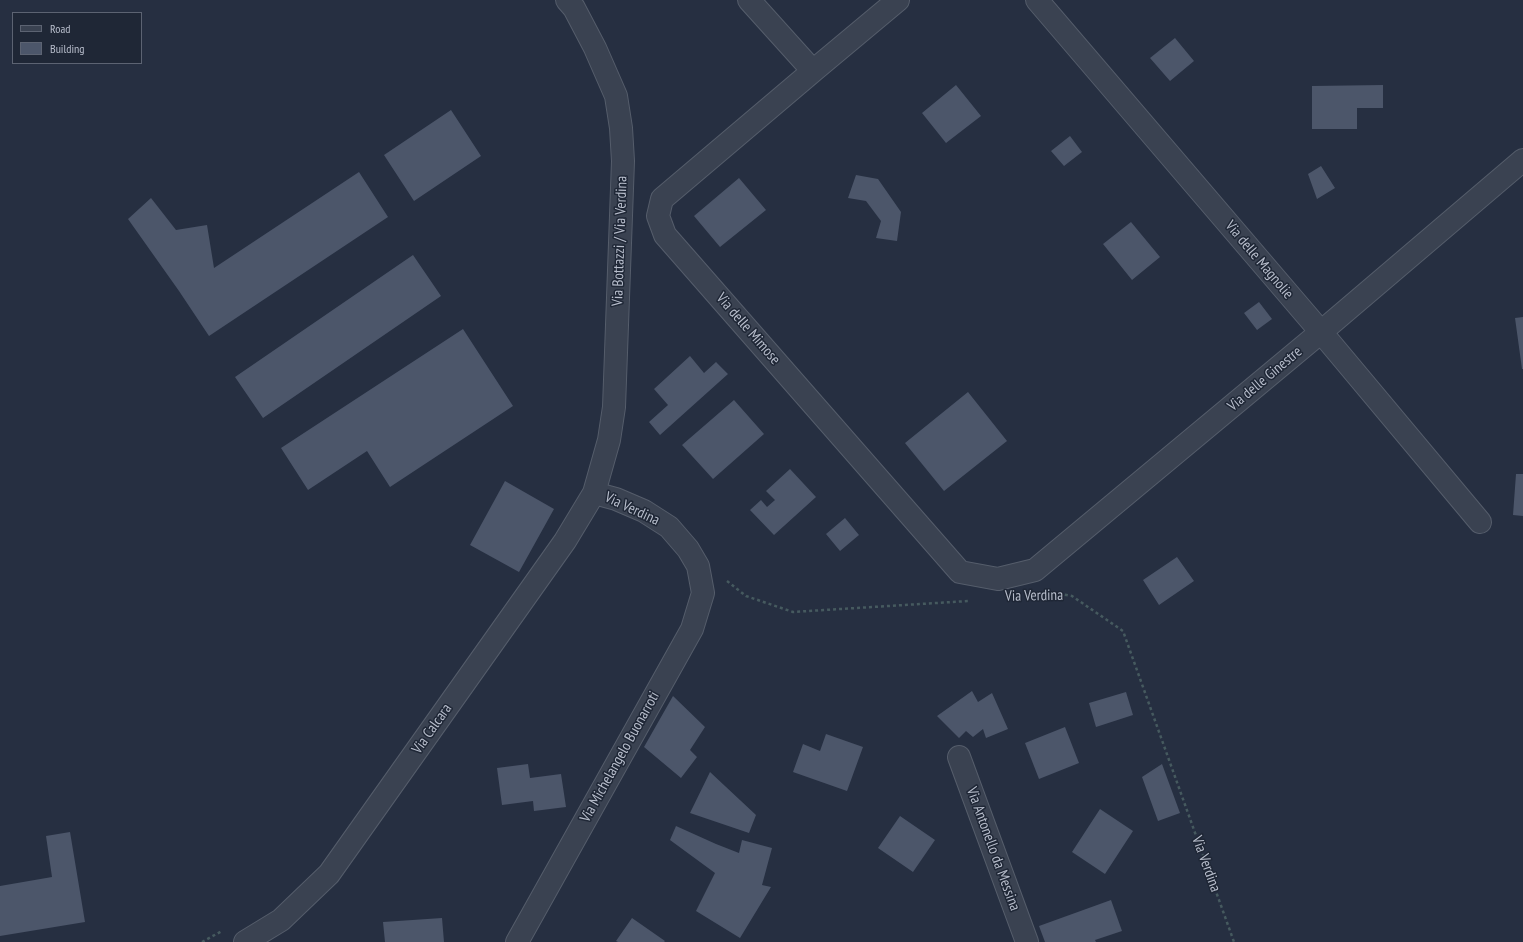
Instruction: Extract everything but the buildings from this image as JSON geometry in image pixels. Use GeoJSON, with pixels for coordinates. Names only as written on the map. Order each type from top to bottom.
{"type":"FeatureCollection","features":[{"type":"Feature","properties":{"kind":"street","name":"Via Bottazzi / Via Verdina"},"geometry":{"type":"LineString","coordinates":[[567,0],[574,8],[595,48],[616,96],[621,128],[623,161],[614,407],[609,440],[594,493]]}},
{"type":"Feature","properties":{"kind":"street"},"geometry":{"type":"LineString","coordinates":[[749,0],[813,71],[898,0]]}},
{"type":"Feature","properties":{"kind":"street","name":"Via delle Magnolie"},"geometry":{"type":"LineString","coordinates":[[1037,0],[1321,332],[1480,522]]}},
{"type":"Feature","properties":{"kind":"street","name":"Via delle Mimose"},"geometry":{"type":"LineString","coordinates":[[813,71],[662,199],[658,216],[665,235],[960,572],[997,588]]}},
{"type":"Feature","properties":{"kind":"street","name":"Via delle Ginestre"},"geometry":{"type":"LineString","coordinates":[[997,588],[1035,570],[1321,332],[1523,160]]}},
{"type":"Feature","properties":{"kind":"street","name":"Via Verdina"},"geometry":{"type":"LineString","coordinates":[[594,493],[616,499],[644,511],[669,527],[688,549],[698,566]]}},
{"type":"Feature","properties":{"kind":"street","name":"Via Calcara"},"geometry":{"type":"LineString","coordinates":[[245,942],[281,920],[329,874],[564,541],[594,493]]}},
{"type":"Feature","properties":{"kind":"street","name":"Via Michelangelo Buonarroti"},"geometry":{"type":"LineString","coordinates":[[517,942],[692,629],[702,593],[698,566]]}},
{"type":"Feature","properties":{"kind":"street","name":"Via Antonello da Messina"},"geometry":{"type":"LineString","coordinates":[[959,757],[1027,942]]}},
{"type":"Feature","properties":{"kind":"path","name":"Via Verdina"},"geometry":{"type":"LineString","coordinates":[[730,584],[746,596],[793,612],[958,602],[997,588]]}},
{"type":"Feature","properties":{"kind":"path","name":"Via Verdina"},"geometry":{"type":"LineString","coordinates":[[1041,594],[1056,593],[1072,596],[1123,631],[1234,942]]}}]}
